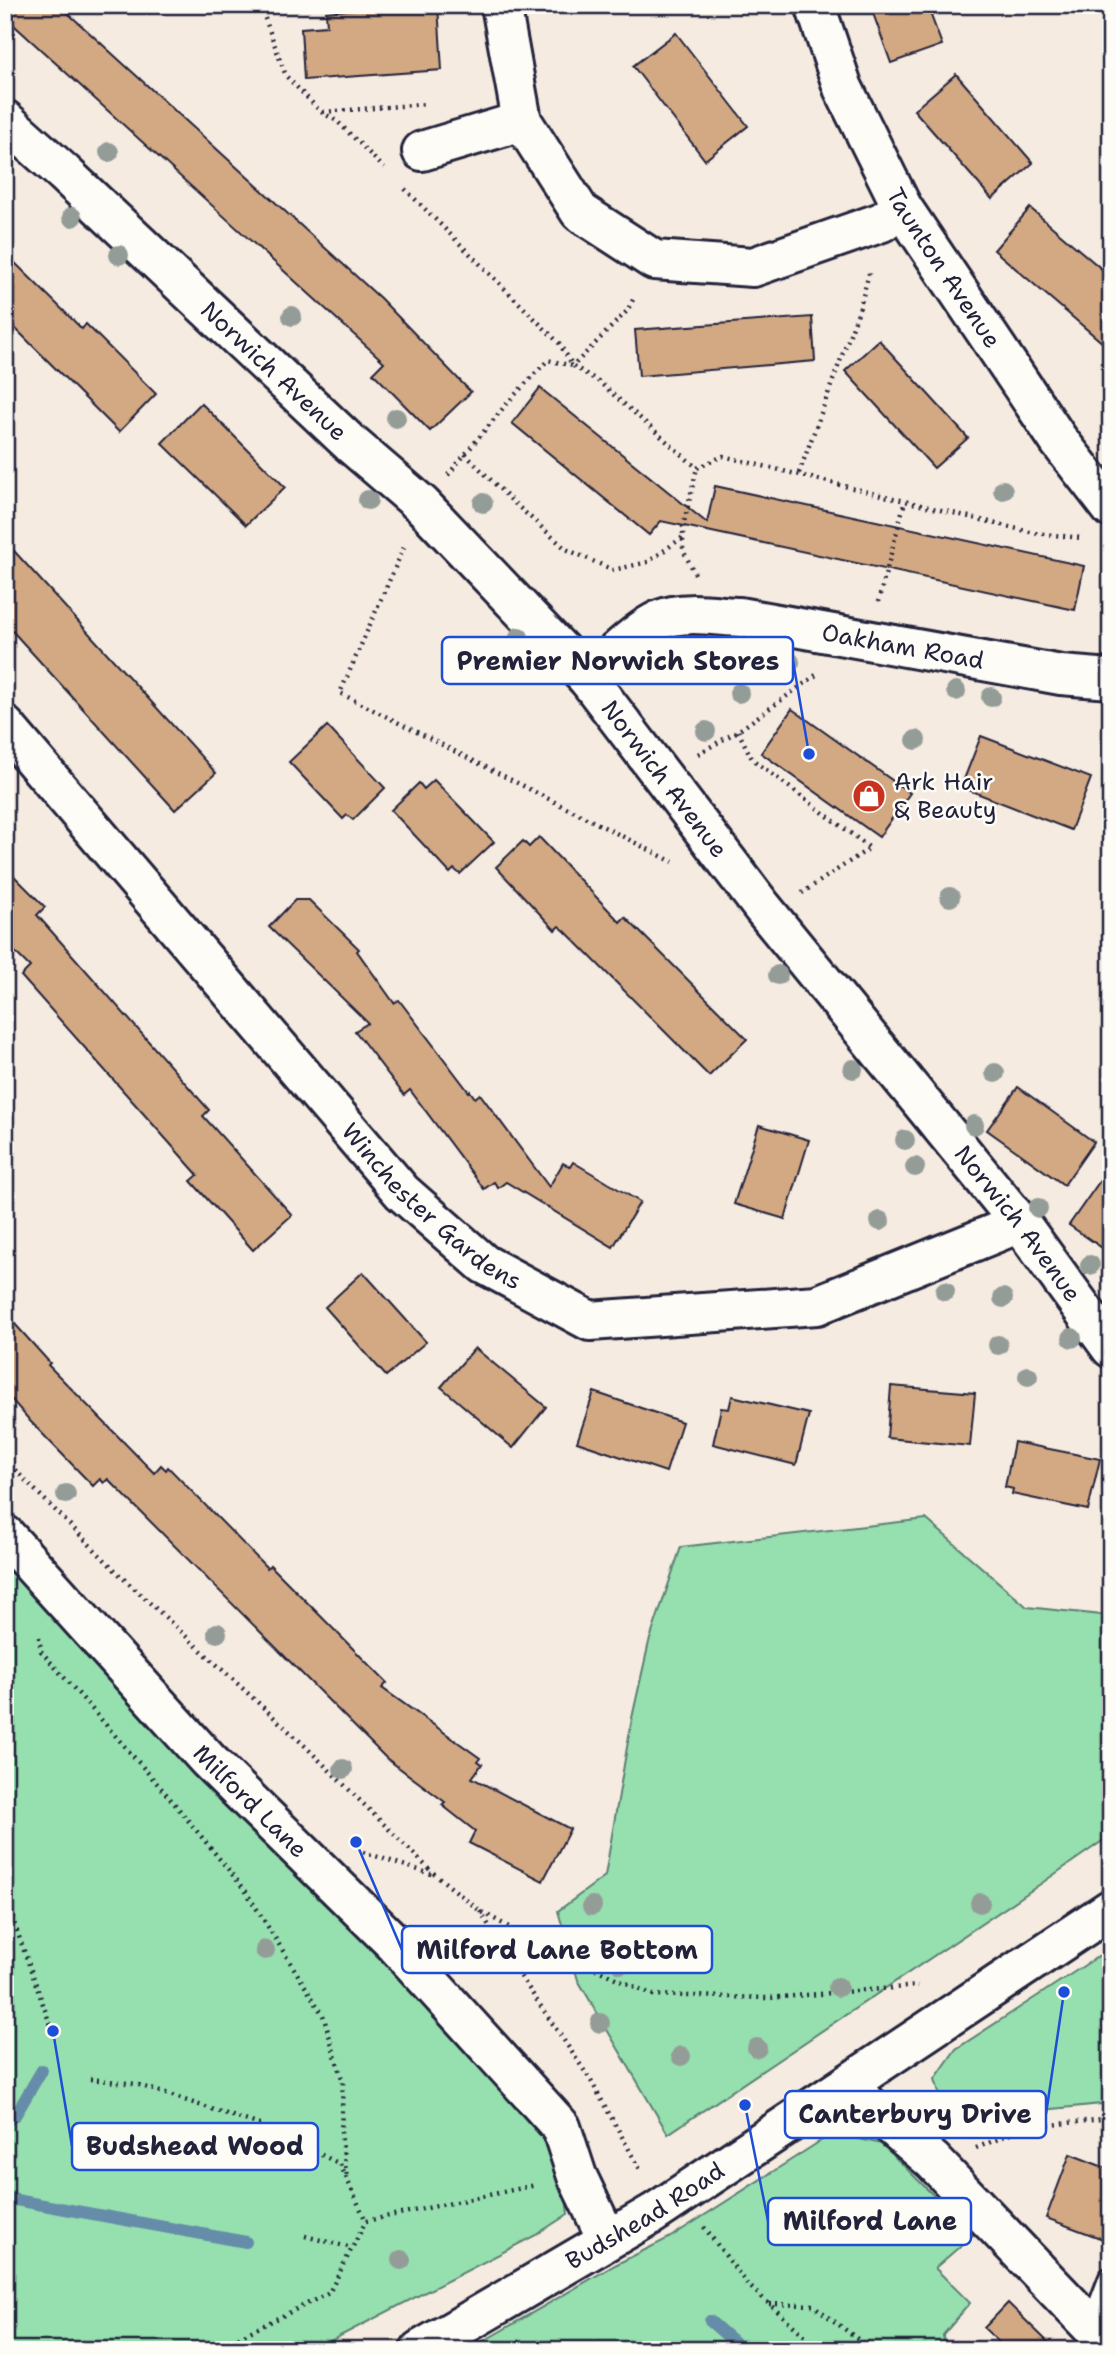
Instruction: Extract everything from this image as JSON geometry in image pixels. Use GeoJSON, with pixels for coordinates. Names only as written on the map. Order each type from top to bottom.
{"type":"FeatureCollection","features":[{"type":"Feature","properties":{"kind":"street"},"geometry":{"type":"LineString","coordinates":[[501,5],[522,121],[580,212],[654,260],[753,267],[882,222],[902,207]]}},
{"type":"Feature","properties":{"kind":"street","name":"Taunton Avenue"},"geometry":{"type":"LineString","coordinates":[[815,5],[843,89],[902,207],[1059,441],[1111,508]]}},
{"type":"Feature","properties":{"kind":"street","name":"Norwich Avenue"},"geometry":{"type":"LineString","coordinates":[[5,120],[351,444],[422,505],[588,678],[768,914],[1020,1223],[1111,1348]]}},
{"type":"Feature","properties":{"kind":"street"},"geometry":{"type":"LineString","coordinates":[[422,151],[522,121]]}},
{"type":"Feature","properties":{"kind":"street","name":"Oakham Road"},"geometry":{"type":"LineString","coordinates":[[588,678],[625,644],[662,619],[695,614],[739,617],[1061,675],[1111,679]]}},
{"type":"Feature","properties":{"kind":"street","name":"Winchester Gardens"},"geometry":{"type":"LineString","coordinates":[[5,726],[402,1192],[484,1264],[590,1321],[817,1305],[1020,1223]]}},
{"type":"Feature","properties":{"kind":"street","name":"Milford Lane"},"geometry":{"type":"LineString","coordinates":[[5,1535],[208,1760],[395,1944],[561,2127],[577,2176],[607,2239]]}},
{"type":"Feature","properties":{"kind":"street","name":"Budshead Road"},"geometry":{"type":"LineString","coordinates":[[419,2350],[667,2204],[1111,1909]]}},
{"type":"Feature","properties":{"kind":"street"},"geometry":{"type":"LineString","coordinates":[[846,2086],[933,2161],[1101,2338]]}},
{"type":"Feature","properties":{"kind":"lane"},"geometry":{"type":"LineString","coordinates":[[1101,2338],[1111,2280]]}},
{"type":"Feature","properties":{"kind":"path"},"geometry":{"type":"LineString","coordinates":[[260,5],[286,76],[321,112],[337,121],[393,177]]}},
{"type":"Feature","properties":{"kind":"path"},"geometry":{"type":"LineString","coordinates":[[321,112],[428,104]]}},
{"type":"Feature","properties":{"kind":"path"},"geometry":{"type":"LineString","coordinates":[[403,187],[559,343],[573,366]]}},
{"type":"Feature","properties":{"kind":"path"},"geometry":{"type":"LineString","coordinates":[[799,473],[860,307]]}},
{"type":"Feature","properties":{"kind":"path"},"geometry":{"type":"LineString","coordinates":[[573,366],[627,311]]}},
{"type":"Feature","properties":{"kind":"path"},"geometry":{"type":"LineString","coordinates":[[548,360],[573,366],[598,381],[697,468],[683,537],[648,562],[613,570],[566,549],[465,454],[548,360]]}},
{"type":"Feature","properties":{"kind":"path"},"geometry":{"type":"LineString","coordinates":[[697,468],[723,456],[1034,533],[1085,539]]}},
{"type":"Feature","properties":{"kind":"path"},"geometry":{"type":"LineString","coordinates":[[768,914],[870,848],[752,759],[738,731],[821,671],[869,641],[905,501]]}},
{"type":"Feature","properties":{"kind":"path"},"geometry":{"type":"LineString","coordinates":[[422,505],[340,694],[675,863]]}},
{"type":"Feature","properties":{"kind":"path"},"geometry":{"type":"LineString","coordinates":[[5,1460],[126,1581],[304,1745],[431,1871],[480,1911],[538,1943],[653,1995],[769,1998],[925,1985]]}},
{"type":"Feature","properties":{"kind":"path"},"geometry":{"type":"LineString","coordinates":[[32,1566],[41,1651],[169,1797],[245,1890],[323,2015],[343,2082],[341,2134],[347,2179]]}},
{"type":"Feature","properties":{"kind":"path"},"geometry":{"type":"LineString","coordinates":[[5,1897],[56,2041]]}},
{"type":"Feature","properties":{"kind":"path"},"geometry":{"type":"LineString","coordinates":[[480,1911],[590,2079],[640,2166],[667,2204],[747,2284],[805,2336],[816,2350]]}},
{"type":"Feature","properties":{"kind":"path"},"geometry":{"type":"LineString","coordinates":[[90,2079],[136,2084],[260,2125],[341,2164],[366,2221]]}},
{"type":"Feature","properties":{"kind":"path"},"geometry":{"type":"LineString","coordinates":[[933,2161],[1025,2128],[1111,2118]]}},
{"type":"Feature","properties":{"kind":"path"},"geometry":{"type":"LineString","coordinates":[[366,2221],[577,2176]]}},
{"type":"Feature","properties":{"kind":"path"},"geometry":{"type":"LineString","coordinates":[[213,2350],[329,2292],[366,2221]]}},
{"type":"Feature","properties":{"kind":"path"},"geometry":{"type":"LineString","coordinates":[[305,2236],[352,2248]]}},
{"type":"Feature","properties":{"kind":"path"},"geometry":{"type":"LineString","coordinates":[[769,2304],[813,2305],[872,2350]]}},
{"type":"Feature","properties":{"kind":"green space"},"geometry":{"type":"Polygon","coordinates":[[[926,1519],[1027,1607],[1111,1616],[1111,1835],[668,2134],[578,1980],[558,1911],[605,1876],[632,1718],[649,1642],[681,1547],[926,1519]]]}},
{"type":"Feature","properties":{"kind":"green space"},"geometry":{"type":"Polygon","coordinates":[[[5,1546],[412,1982],[522,2107],[562,2164],[568,2214],[536,2235],[313,2350],[5,2350],[5,1546]]]}},
{"type":"Feature","properties":{"kind":"green space"},"geometry":{"type":"Polygon","coordinates":[[[1111,1948],[1111,2103],[973,2117],[945,2113],[935,2079],[956,2049],[1111,1948]]]}},
{"type":"Feature","properties":{"kind":"green space"},"geometry":{"type":"Polygon","coordinates":[[[833,2133],[882,2144],[973,2235],[935,2268],[970,2303],[943,2335],[944,2350],[468,2350],[615,2265],[669,2238],[833,2133]]]}},
{"type":"Feature","properties":{"kind":"building"},"geometry":{"type":"Polygon","coordinates":[[[5,5],[59,5],[380,298],[471,392],[430,431],[373,373],[384,362],[5,17],[5,5]]]}},
{"type":"Feature","properties":{"kind":"building"},"geometry":{"type":"Polygon","coordinates":[[[400,5],[438,5],[442,70],[304,80],[301,28],[327,26],[326,12],[400,5]]]}},
{"type":"Feature","properties":{"kind":"building"},"geometry":{"type":"Polygon","coordinates":[[[870,5],[927,5],[942,45],[891,63],[870,5]]]}},
{"type":"Feature","properties":{"kind":"building"},"geometry":{"type":"Polygon","coordinates":[[[676,33],[748,126],[705,160],[633,66],[676,33]]]}},
{"type":"Feature","properties":{"kind":"building"},"geometry":{"type":"Polygon","coordinates":[[[956,74],[1033,163],[992,199],[914,110],[956,74]]]}},
{"type":"Feature","properties":{"kind":"building"},"geometry":{"type":"Polygon","coordinates":[[[1030,208],[1111,277],[1111,350],[994,250],[1030,208]]]}},
{"type":"Feature","properties":{"kind":"building"},"geometry":{"type":"Polygon","coordinates":[[[5,253],[82,329],[86,324],[156,394],[119,432],[5,318],[5,253]]]}},
{"type":"Feature","properties":{"kind":"building"},"geometry":{"type":"Polygon","coordinates":[[[812,317],[815,361],[639,376],[635,330],[812,317]]]}},
{"type":"Feature","properties":{"kind":"building"},"geometry":{"type":"Polygon","coordinates":[[[879,340],[968,438],[934,468],[845,371],[879,340]]]}},
{"type":"Feature","properties":{"kind":"building"},"geometry":{"type":"Polygon","coordinates":[[[540,388],[707,523],[715,486],[1084,566],[1075,610],[661,521],[649,535],[512,423],[540,388]]]}},
{"type":"Feature","properties":{"kind":"building"},"geometry":{"type":"Polygon","coordinates":[[[201,403],[285,487],[246,525],[162,443],[201,403]]]}},
{"type":"Feature","properties":{"kind":"building"},"geometry":{"type":"Polygon","coordinates":[[[5,541],[216,773],[175,810],[5,623],[5,541]]]}},
{"type":"Feature","properties":{"kind":"building"},"geometry":{"type":"Polygon","coordinates":[[[792,709],[910,793],[879,837],[761,753],[792,709]]]}},
{"type":"Feature","properties":{"kind":"building"},"geometry":{"type":"Polygon","coordinates":[[[327,726],[385,788],[353,820],[347,815],[343,819],[289,762],[327,726]]]}},
{"type":"Feature","properties":{"kind":"building"},"geometry":{"type":"Polygon","coordinates":[[[981,736],[1091,778],[1071,830],[961,787],[981,736]]]}},
{"type":"Feature","properties":{"kind":"building"},"geometry":{"type":"Polygon","coordinates":[[[434,780],[494,842],[460,874],[454,869],[450,873],[391,810],[419,783],[424,789],[434,780]]]}},
{"type":"Feature","properties":{"kind":"building"},"geometry":{"type":"Polygon","coordinates":[[[539,837],[620,922],[625,917],[747,1039],[709,1076],[565,931],[559,926],[555,930],[496,867],[523,841],[529,847],[539,837]]]}},
{"type":"Feature","properties":{"kind":"building"},"geometry":{"type":"Polygon","coordinates":[[[5,867],[45,907],[37,915],[209,1110],[203,1116],[292,1215],[253,1250],[191,1181],[198,1175],[21,976],[30,967],[5,945],[5,867]]]}},
{"type":"Feature","properties":{"kind":"building"},"geometry":{"type":"Polygon","coordinates":[[[295,900],[309,900],[359,949],[357,951],[394,1003],[399,1000],[469,1092],[475,1098],[480,1094],[549,1187],[563,1163],[570,1167],[573,1162],[640,1202],[613,1247],[506,1182],[498,1188],[494,1182],[484,1189],[410,1090],[404,1095],[355,1031],[368,1023],[269,927],[295,900]]]}},
{"type":"Feature","properties":{"kind":"building"},"geometry":{"type":"Polygon","coordinates":[[[1018,1087],[1094,1142],[1064,1185],[987,1130],[1018,1087]]]}},
{"type":"Feature","properties":{"kind":"building"},"geometry":{"type":"Polygon","coordinates":[[[759,1125],[809,1140],[785,1219],[734,1204],[759,1125]]]}},
{"type":"Feature","properties":{"kind":"building"},"geometry":{"type":"Polygon","coordinates":[[[1111,1165],[1111,1254],[1069,1225],[1111,1165]]]}},
{"type":"Feature","properties":{"kind":"building"},"geometry":{"type":"Polygon","coordinates":[[[363,1272],[426,1342],[386,1376],[325,1307],[363,1272]]]}},
{"type":"Feature","properties":{"kind":"building"},"geometry":{"type":"Polygon","coordinates":[[[5,1313],[50,1363],[48,1365],[154,1473],[161,1465],[166,1470],[168,1467],[267,1568],[270,1565],[387,1683],[382,1688],[480,1758],[478,1761],[482,1764],[472,1778],[570,1829],[543,1881],[469,1843],[475,1831],[442,1805],[445,1802],[386,1758],[108,1479],[104,1483],[100,1479],[93,1486],[31,1422],[5,1392],[5,1313]]]}},
{"type":"Feature","properties":{"kind":"building"},"geometry":{"type":"Polygon","coordinates":[[[475,1348],[546,1407],[513,1448],[441,1387],[475,1348]]]}},
{"type":"Feature","properties":{"kind":"building"},"geometry":{"type":"Polygon","coordinates":[[[891,1386],[975,1393],[970,1446],[887,1438],[891,1386]]]}},
{"type":"Feature","properties":{"kind":"building"},"geometry":{"type":"Polygon","coordinates":[[[594,1392],[682,1422],[666,1472],[577,1442],[594,1392]]]}},
{"type":"Feature","properties":{"kind":"building"},"geometry":{"type":"Polygon","coordinates":[[[732,1396],[809,1414],[796,1465],[713,1444],[721,1408],[729,1409],[732,1396]]]}},
{"type":"Feature","properties":{"kind":"building"},"geometry":{"type":"Polygon","coordinates":[[[1014,1442],[1100,1459],[1088,1510],[1012,1494],[1013,1489],[1005,1487],[1014,1442]]]}},
{"type":"Feature","properties":{"kind":"building"},"geometry":{"type":"Polygon","coordinates":[[[1070,2154],[1111,2170],[1111,2242],[1046,2218],[1070,2154]]]}},
{"type":"Feature","properties":{"kind":"building"},"geometry":{"type":"Polygon","coordinates":[[[1008,2303],[1056,2350],[1007,2350],[984,2328],[1008,2303]]]}},
{"type":"Feature","properties":{"kind":"waterway"},"geometry":{"type":"LineString","coordinates":[[5,2123],[16,2114],[42,2070]]}},
{"type":"Feature","properties":{"kind":"waterway"},"geometry":{"type":"LineString","coordinates":[[5,2198],[246,2242]]}},
{"type":"Feature","properties":{"kind":"waterway"},"geometry":{"type":"LineString","coordinates":[[710,2321],[743,2350]]}},
{"type":"Feature","properties":{"kind":"place","name":"Premier Norwich Stores"},"geometry":{"type":"Point","coordinates":[809,754]}},
{"type":"Feature","properties":{"kind":"place","name":"Ark Hair & Beauty"},"geometry":{"type":"Point","coordinates":[869,796]}},
{"type":"Feature","properties":{"kind":"place","name":"Milford Lane Bottom"},"geometry":{"type":"Point","coordinates":[356,1842]}},
{"type":"Feature","properties":{"kind":"place","name":"Canterbury Drive"},"geometry":{"type":"Point","coordinates":[1064,1992]}},
{"type":"Feature","properties":{"kind":"place","name":"Budshead Wood"},"geometry":{"type":"Point","coordinates":[53,2031]}},
{"type":"Feature","properties":{"kind":"place","name":"Milford Lane"},"geometry":{"type":"Point","coordinates":[745,2105]}}]}
